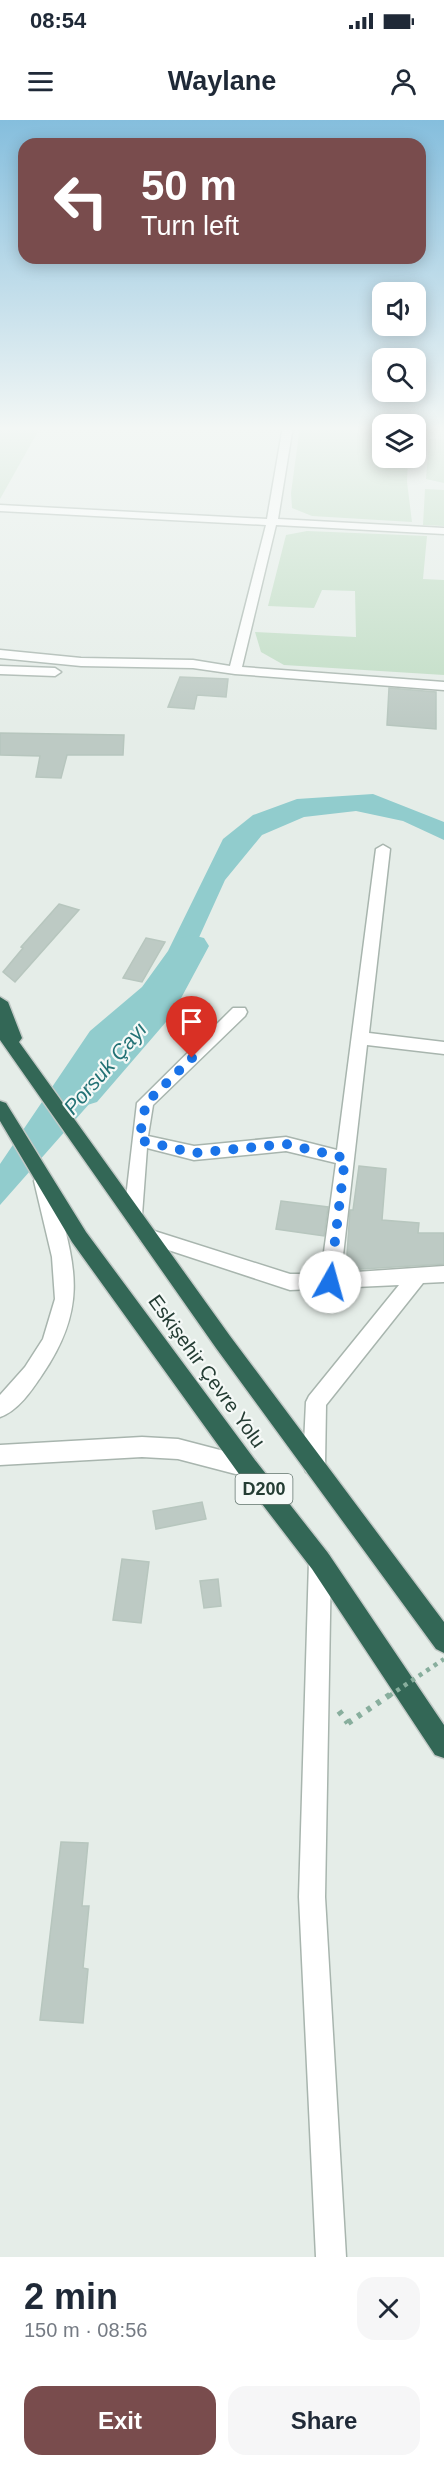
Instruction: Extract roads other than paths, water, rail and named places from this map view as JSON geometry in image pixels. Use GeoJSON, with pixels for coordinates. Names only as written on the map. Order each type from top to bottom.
{"type":"FeatureCollection","features":[{"type":"Feature","properties":{"kind":"highway"},"geometry":{"type":"LineString","coordinates":[[0,1002],[21,1057]]}},
{"type":"Feature","properties":{"kind":"highway","name":"Eskişehir Çevre Yolu"},"geometry":{"type":"LineString","coordinates":[[0,1028],[148,1236],[444,1641]]}},
{"type":"Feature","properties":{"kind":"highway","name":"Eskişehir Çevre Yolu"},"geometry":{"type":"LineString","coordinates":[[0,1107],[80,1236],[247,1467],[320,1561],[444,1746]]}},
{"type":"Feature","properties":{"kind":"street"},"geometry":{"type":"LineString","coordinates":[[235,670],[271,526]]}},
{"type":"Feature","properties":{"kind":"street"},"geometry":{"type":"LineString","coordinates":[[343,526],[444,531]]}},
{"type":"Feature","properties":{"kind":"street"},"geometry":{"type":"LineString","coordinates":[[0,654],[81,662],[193,664],[235,670],[444,686]]}},
{"type":"Feature","properties":{"kind":"street"},"geometry":{"type":"LineString","coordinates":[[0,670],[168,675],[235,670]]}},
{"type":"Feature","properties":{"kind":"street"},"geometry":{"type":"LineString","coordinates":[[330,1282],[383,849]]}},
{"type":"Feature","properties":{"kind":"street"},"geometry":{"type":"LineString","coordinates":[[134,1215],[139,1140],[146,1103],[239,1012]]}},
{"type":"Feature","properties":{"kind":"street"},"geometry":{"type":"LineString","coordinates":[[360,1038],[444,1048]]}},
{"type":"Feature","properties":{"kind":"street"},"geometry":{"type":"LineString","coordinates":[[139,1140],[194,1153],[286,1144],[345,1158]]}},
{"type":"Feature","properties":{"kind":"street"},"geometry":{"type":"LineString","coordinates":[[0,1408],[14,1397],[37,1369],[54,1337],[66,1300],[44,1181]]}},
{"type":"Feature","properties":{"kind":"street"},"geometry":{"type":"LineString","coordinates":[[148,1236],[291,1282],[330,1282],[444,1274]]}},
{"type":"Feature","properties":{"kind":"street"},"geometry":{"type":"LineString","coordinates":[[314,1465],[316,1402],[418,1275]]}},
{"type":"Feature","properties":{"kind":"street"},"geometry":{"type":"LineString","coordinates":[[0,1455],[142,1448],[178,1449],[247,1467]]}},
{"type":"Feature","properties":{"kind":"street"},"geometry":{"type":"LineString","coordinates":[[320,1561],[312,1897],[331,2257]]}},
{"type":"Feature","properties":{"kind":"water"},"geometry":{"type":"Polygon","coordinates":[[[373,794],[444,822],[444,840],[403,821],[356,811],[304,817],[262,835],[225,880],[177,986],[137,1022],[105,1086],[0,1205],[0,1164],[90,1031],[142,987],[168,951],[223,839],[253,815],[297,799],[373,794]]]}},
{"type":"Feature","properties":{"kind":"waterway","name":"Porsuk Çayı"},"geometry":{"type":"LineString","coordinates":[[84,1092],[159,1006],[192,946]]}}]}
